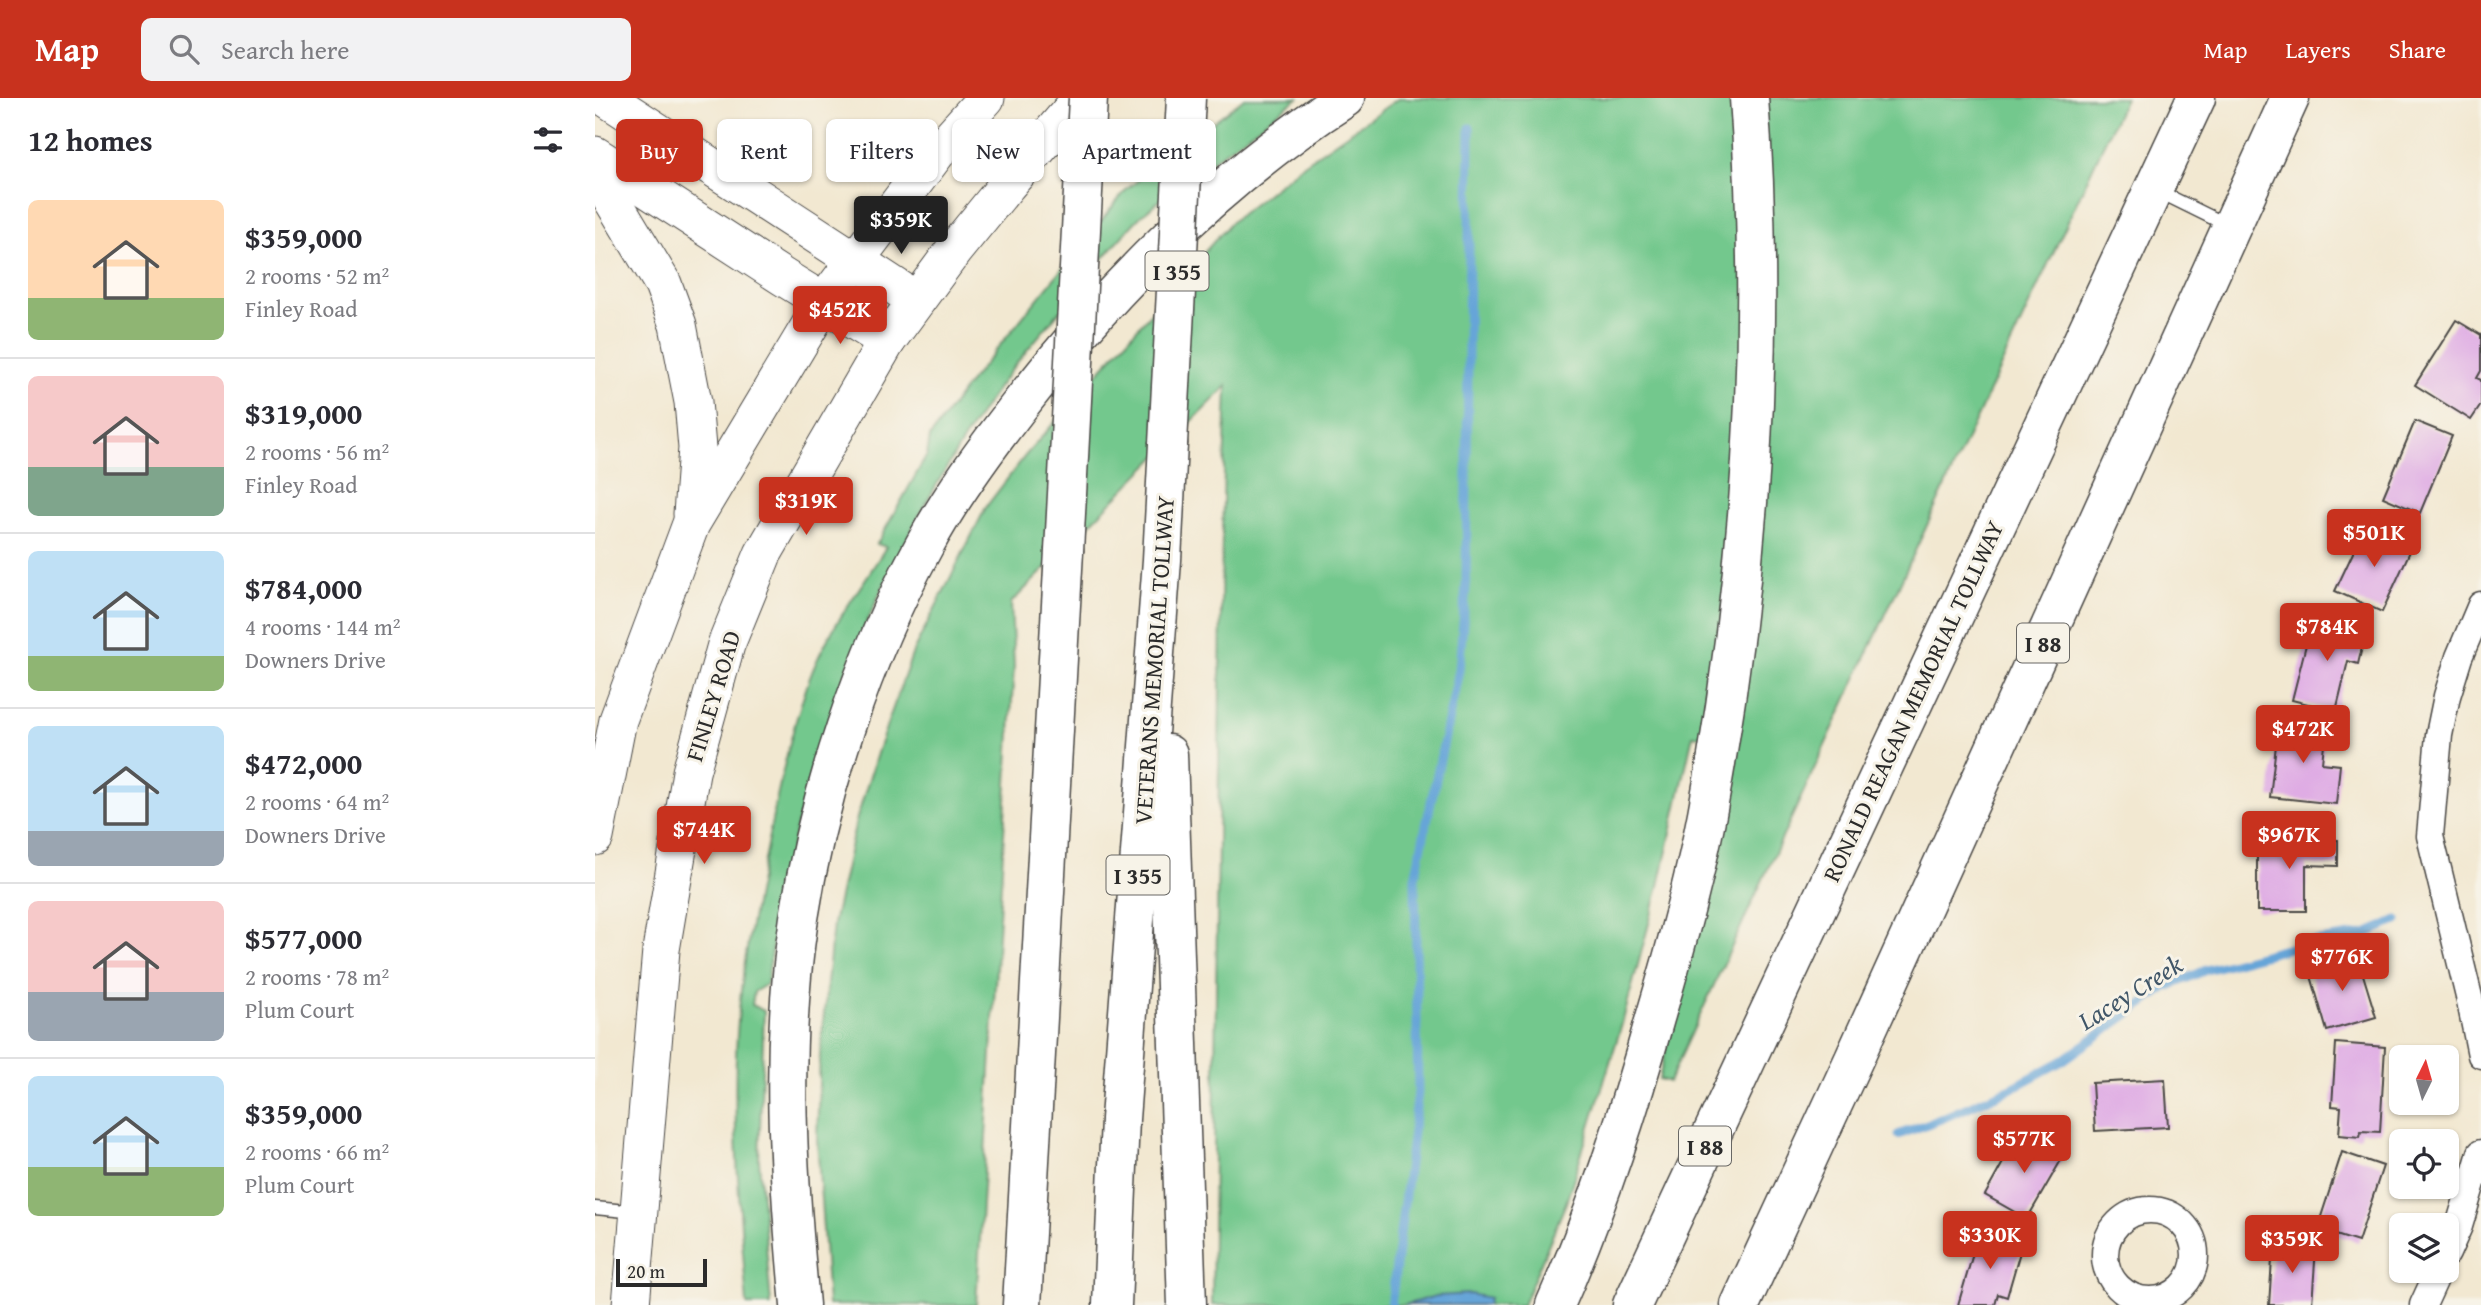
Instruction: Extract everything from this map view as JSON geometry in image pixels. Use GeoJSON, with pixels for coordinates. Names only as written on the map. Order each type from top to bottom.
{"type":"FeatureCollection","features":[{"type":"Feature","properties":{"kind":"highway"},"geometry":{"type":"LineString","coordinates":[[1022,1305],[1086,98]]}},
{"type":"Feature","properties":{"kind":"highway","name":"VETERANS MEMORIAL TOLLWAY"},"geometry":{"type":"LineString","coordinates":[[1112,1305],[1119,1119],[1162,560],[1187,98]]}},
{"type":"Feature","properties":{"kind":"highway"},"geometry":{"type":"LineString","coordinates":[[800,1305],[790,1196],[786,1102],[790,1009],[799,919],[818,818],[849,721],[883,629],[924,545],[971,468],[1051,364],[1127,280],[1215,197],[1306,123],[1345,98]]}},
{"type":"Feature","properties":{"kind":"highway"},"geometry":{"type":"LineString","coordinates":[[1555,1305],[1631,1102],[1690,890],[1707,814],[1742,583],[1756,410],[1757,245],[1749,98]]}},
{"type":"Feature","properties":{"kind":"highway","name":"RONALD REAGAN MEMORIAL TOLLWAY"},"geometry":{"type":"LineString","coordinates":[[1632,1305],[2196,98]]}},
{"type":"Feature","properties":{"kind":"highway","name":"I 88"},"geometry":{"type":"LineString","coordinates":[[1740,1305],[2290,98]]}},
{"type":"Feature","properties":{"kind":"highway"},"geometry":{"type":"LineString","coordinates":[[1162,560],[1187,1305]]}},
{"type":"Feature","properties":{"kind":"main road"},"geometry":{"type":"LineString","coordinates":[[606,98],[916,300]]}},
{"type":"Feature","properties":{"kind":"main road"},"geometry":{"type":"LineString","coordinates":[[595,836],[618,720],[691,524],[824,302],[938,151],[986,98]]}},
{"type":"Feature","properties":{"kind":"main road","name":"FINLEY ROAD"},"geometry":{"type":"LineString","coordinates":[[631,1305],[661,950],[691,772],[726,645],[763,554],[887,341],[1007,185],[1072,109],[1086,98]]}},
{"type":"Feature","properties":{"kind":"main road"},"geometry":{"type":"LineString","coordinates":[[595,155],[887,341]]}},
{"type":"Feature","properties":{"kind":"main road"},"geometry":{"type":"LineString","coordinates":[[595,171],[663,284],[678,325],[693,402],[697,448],[691,524]]}},
{"type":"Feature","properties":{"kind":"street"},"geometry":{"type":"LineString","coordinates":[[2481,605],[2459,657],[2447,696],[2439,736],[2430,836],[2481,1055]]}},
{"type":"Feature","properties":{"kind":"street"},"geometry":{"type":"LineString","coordinates":[[2459,1226],[2481,1153]]}},
{"type":"Feature","properties":{"kind":"street"},"geometry":{"type":"LineString","coordinates":[[2423,1305],[2433,1283]]}},
{"type":"Feature","properties":{"kind":"lane"},"geometry":{"type":"LineString","coordinates":[[2154,189],[2231,227]]}},
{"type":"Feature","properties":{"kind":"lane"},"geometry":{"type":"LineString","coordinates":[[595,1209],[639,1212]]}},
{"type":"Feature","properties":{"kind":"green space"},"geometry":{"type":"Polygon","coordinates":[[[1244,98],[1298,98],[1216,159],[1216,120],[1244,98]]]}},
{"type":"Feature","properties":{"kind":"green space"},"geometry":{"type":"Polygon","coordinates":[[[1399,98],[2125,98],[1669,1082],[1659,1079],[1737,742],[1693,735],[1659,886],[1622,1024],[1566,1203],[1523,1305],[1487,1305],[1489,1298],[1436,1296],[1405,1305],[1212,1305],[1222,530],[1227,386],[1011,603],[1014,666],[976,1305],[828,1305],[817,1139],[820,1053],[833,924],[856,821],[913,652],[986,507],[1025,456],[1231,222],[1304,164],[1399,98]]]}},
{"type":"Feature","properties":{"kind":"green space"},"geometry":{"type":"Polygon","coordinates":[[[1136,182],[1184,182],[1140,217],[1113,247],[984,408],[904,543],[841,684],[816,756],[795,830],[779,906],[767,984],[754,992],[752,1005],[764,1011],[759,1160],[771,1305],[747,1305],[736,1136],[739,1011],[752,919],[779,786],[809,680],[834,628],[886,547],[877,544],[927,455],[930,437],[965,388],[1127,189],[1136,182]]]}},
{"type":"Feature","properties":{"kind":"water"},"geometry":{"type":"Polygon","coordinates":[[[1470,1294],[1489,1298],[1487,1305],[1405,1305],[1436,1296],[1470,1294]]]}},
{"type":"Feature","properties":{"kind":"building"},"geometry":{"type":"Polygon","coordinates":[[[2456,320],[2481,335],[2481,371],[2477,378],[2481,380],[2481,405],[2471,420],[2415,385],[2456,320]]]}},
{"type":"Feature","properties":{"kind":"building"},"geometry":{"type":"Polygon","coordinates":[[[2415,421],[2452,436],[2420,513],[2383,497],[2415,421]]]}},
{"type":"Feature","properties":{"kind":"building"},"geometry":{"type":"Polygon","coordinates":[[[2366,525],[2412,547],[2382,612],[2335,591],[2366,525]]]}},
{"type":"Feature","properties":{"kind":"building"},"geometry":{"type":"Polygon","coordinates":[[[2313,617],[2366,631],[2358,664],[2348,661],[2336,711],[2292,700],[2313,617]]]}},
{"type":"Feature","properties":{"kind":"building"},"geometry":{"type":"Polygon","coordinates":[[[2279,719],[2326,725],[2322,763],[2340,765],[2336,804],[2270,797],[2279,719]]]}},
{"type":"Feature","properties":{"kind":"building"},"geometry":{"type":"Polygon","coordinates":[[[2257,840],[2338,840],[2338,866],[2306,865],[2306,911],[2257,911],[2257,840]]]}},
{"type":"Feature","properties":{"kind":"building"},"geometry":{"type":"Polygon","coordinates":[[[2357,955],[2376,1017],[2327,1031],[2309,969],[2357,955]]]}},
{"type":"Feature","properties":{"kind":"building"},"geometry":{"type":"Polygon","coordinates":[[[2336,1043],[2385,1047],[2380,1132],[2361,1131],[2360,1137],[2339,1135],[2341,1107],[2332,1106],[2336,1043]]]}},
{"type":"Feature","properties":{"kind":"building"},"geometry":{"type":"Polygon","coordinates":[[[2165,1079],[2168,1127],[2095,1131],[2092,1083],[2165,1079]]]}},
{"type":"Feature","properties":{"kind":"building"},"geometry":{"type":"Polygon","coordinates":[[[2021,1130],[2064,1155],[2027,1219],[1985,1195],[2021,1130]]]}},
{"type":"Feature","properties":{"kind":"building"},"geometry":{"type":"Polygon","coordinates":[[[2342,1152],[2383,1166],[2358,1242],[2317,1229],[2342,1152]]]}},
{"type":"Feature","properties":{"kind":"building"},"geometry":{"type":"Polygon","coordinates":[[[1979,1233],[2022,1245],[2007,1297],[1998,1294],[1995,1305],[1958,1305],[1979,1233]]]}},
{"type":"Feature","properties":{"kind":"building"},"geometry":{"type":"Polygon","coordinates":[[[2273,1244],[2316,1247],[2312,1305],[2269,1305],[2273,1244]]]}},
{"type":"Feature","properties":{"kind":"waterway"},"geometry":{"type":"LineString","coordinates":[[1391,1305],[1418,1092],[1415,878],[1459,670],[1466,587],[1470,128]]}},
{"type":"Feature","properties":{"kind":"waterway","name":"Lacey Creek"},"geometry":{"type":"LineString","coordinates":[[1898,1135],[2012,1088],[2062,1061],[2165,988],[2206,970],[2312,942],[2366,934],[2397,920]]}}]}
